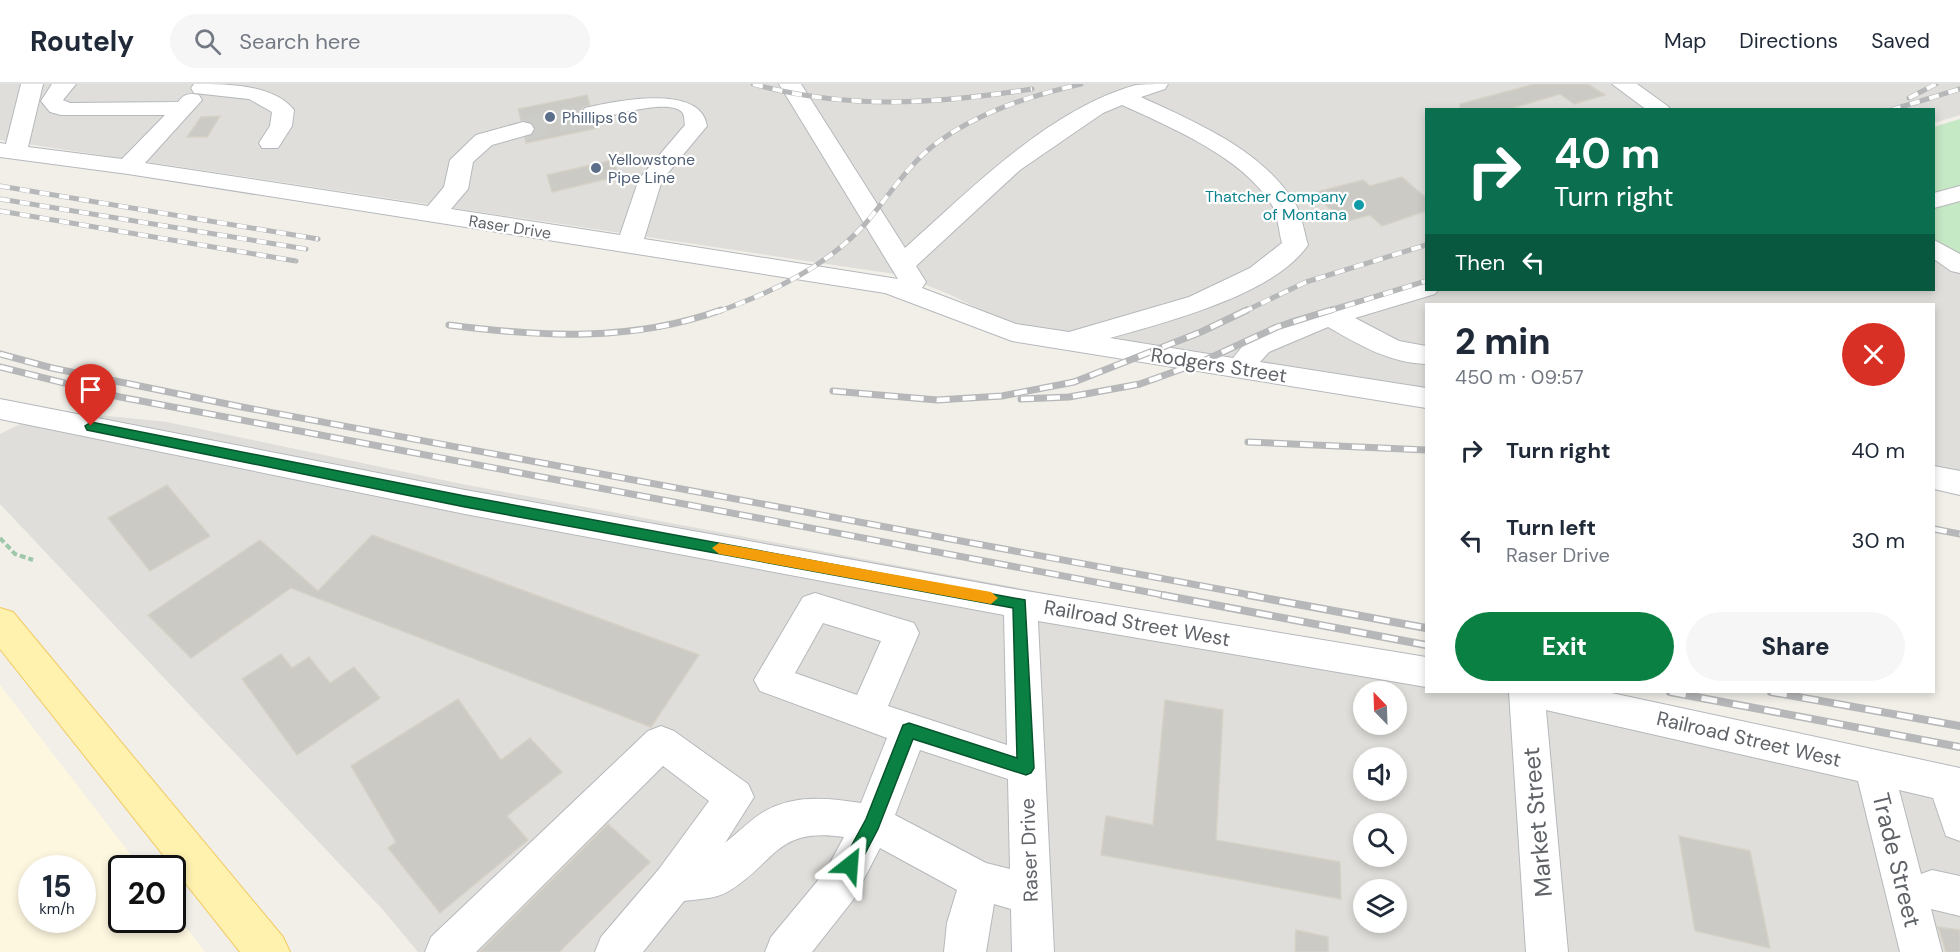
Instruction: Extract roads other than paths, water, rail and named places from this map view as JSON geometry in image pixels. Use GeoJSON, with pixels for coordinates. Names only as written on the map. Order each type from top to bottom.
{"type":"FeatureCollection","features":[{"type":"Feature","properties":{"kind":"main road"},"geometry":{"type":"LineString","coordinates":[[0,623],[268,952]]}},
{"type":"Feature","properties":{"kind":"street"},"geometry":{"type":"LineString","coordinates":[[8,151],[32,84]]}},
{"type":"Feature","properties":{"kind":"street"},"geometry":{"type":"LineString","coordinates":[[65,84],[52,101],[58,107],[69,110],[183,108]]}},
{"type":"Feature","properties":{"kind":"street"},"geometry":{"type":"LineString","coordinates":[[790,84],[923,298]]}},
{"type":"Feature","properties":{"kind":"street"},"geometry":{"type":"LineString","coordinates":[[902,264],[1012,165],[1095,108],[1157,84]]}},
{"type":"Feature","properties":{"kind":"street"},"geometry":{"type":"LineString","coordinates":[[1623,84],[1658,107]]}},
{"type":"Feature","properties":{"kind":"street"},"geometry":{"type":"LineString","coordinates":[[128,167],[203,86],[247,92],[273,99],[283,110],[281,126],[270,143]]}},
{"type":"Feature","properties":{"kind":"street"},"geometry":{"type":"LineString","coordinates":[[1067,341],[1198,303],[1259,274],[1295,245],[1285,207],[1254,169],[1193,130],[1123,97]]}},
{"type":"Feature","properties":{"kind":"street"},"geometry":{"type":"LineString","coordinates":[[593,113],[652,101],[673,100],[686,104],[695,112],[696,126],[651,179],[629,246]]}},
{"type":"Feature","properties":{"kind":"street"},"geometry":{"type":"LineString","coordinates":[[434,215],[456,189],[462,160],[484,140],[523,129]]}},
{"type":"Feature","properties":{"kind":"street","name":"Raser Drive"},"geometry":{"type":"LineString","coordinates":[[8,151],[128,167],[890,285],[1012,332]]}},
{"type":"Feature","properties":{"kind":"street"},"geometry":{"type":"LineString","coordinates":[[1935,201],[1960,193]]}},
{"type":"Feature","properties":{"kind":"street"},"geometry":{"type":"LineString","coordinates":[[1935,249],[1960,265]]}},
{"type":"Feature","properties":{"kind":"street"},"geometry":{"type":"LineString","coordinates":[[1240,368],[1259,345],[1300,326],[1425,288]]}},
{"type":"Feature","properties":{"kind":"street"},"geometry":{"type":"LineString","coordinates":[[1332,317],[1370,339],[1414,356],[1425,355]]}},
{"type":"Feature","properties":{"kind":"street","name":"Rodgers Street"},"geometry":{"type":"LineString","coordinates":[[1012,332],[1425,398]]}},
{"type":"Feature","properties":{"kind":"street","name":"Railroad Street West"},"geometry":{"type":"LineString","coordinates":[[0,409],[200,447],[465,502],[1020,604],[1425,672]]}},
{"type":"Feature","properties":{"kind":"street"},"geometry":{"type":"LineString","coordinates":[[1935,478],[1960,483]]}},
{"type":"Feature","properties":{"kind":"street","name":"Raser Drive"},"geometry":{"type":"LineString","coordinates":[[1020,604],[1033,952]]}},
{"type":"Feature","properties":{"kind":"street","name":"Market Street"},"geometry":{"type":"LineString","coordinates":[[1527,693],[1548,952]]}},
{"type":"Feature","properties":{"kind":"street","name":"Railroad Street West"},"geometry":{"type":"LineString","coordinates":[[1541,693],[1954,785]]}},
{"type":"Feature","properties":{"kind":"street"},"geometry":{"type":"LineString","coordinates":[[866,715],[1026,768]]}},
{"type":"Feature","properties":{"kind":"street"},"geometry":{"type":"LineString","coordinates":[[786,952],[839,886],[872,823],[909,730]]}},
{"type":"Feature","properties":{"kind":"street"},"geometry":{"type":"LineString","coordinates":[[446,952],[661,743],[735,797],[625,949]]}},
{"type":"Feature","properties":{"kind":"street","name":"Trade Street"},"geometry":{"type":"LineString","coordinates":[[1874,768],[1921,952]]}},
{"type":"Feature","properties":{"kind":"street"},"geometry":{"type":"LineString","coordinates":[[1954,785],[1960,823]]}},
{"type":"Feature","properties":{"kind":"street"},"geometry":{"type":"LineString","coordinates":[[673,882],[714,877],[779,824],[819,814],[872,823],[980,881],[1030,894]]}},
{"type":"Feature","properties":{"kind":"street"},"geometry":{"type":"LineString","coordinates":[[965,952],[968,923],[980,881]]}},
{"type":"Feature","properties":{"kind":"tunnel"},"geometry":{"type":"LineString","coordinates":[[523,129],[593,113]]}},
{"type":"Feature","properties":{"kind":"railway"},"geometry":{"type":"LineString","coordinates":[[753,84],[823,98],[892,102],[961,98],[1032,89]]}},
{"type":"Feature","properties":{"kind":"railway"},"geometry":{"type":"LineString","coordinates":[[717,312],[797,277],[833,253],[865,224],[917,160],[954,131],[1007,106],[1081,84]]}},
{"type":"Feature","properties":{"kind":"railway"},"geometry":{"type":"LineString","coordinates":[[1909,98],[1936,84]]}},
{"type":"Feature","properties":{"kind":"railway"},"geometry":{"type":"LineString","coordinates":[[1898,108],[1960,89]]}},
{"type":"Feature","properties":{"kind":"railway"},"geometry":{"type":"LineString","coordinates":[[0,186],[318,239]]}},
{"type":"Feature","properties":{"kind":"railway"},"geometry":{"type":"LineString","coordinates":[[0,199],[306,249]]}},
{"type":"Feature","properties":{"kind":"railway"},"geometry":{"type":"LineString","coordinates":[[0,211],[296,261]]}},
{"type":"Feature","properties":{"kind":"railway"},"geometry":{"type":"LineString","coordinates":[[1243,312],[1306,282],[1425,245]]}},
{"type":"Feature","properties":{"kind":"railway"},"geometry":{"type":"LineString","coordinates":[[1326,312],[1425,281]]}},
{"type":"Feature","properties":{"kind":"railway"},"geometry":{"type":"LineString","coordinates":[[449,325],[518,332],[586,334],[654,328],[721,310]]}},
{"type":"Feature","properties":{"kind":"railway"},"geometry":{"type":"LineString","coordinates":[[833,391],[937,400],[1002,396],[1074,382],[1201,332],[1247,310]]}},
{"type":"Feature","properties":{"kind":"railway"},"geometry":{"type":"LineString","coordinates":[[1021,399],[1069,397],[1140,384],[1201,362],[1277,327],[1331,310]]}},
{"type":"Feature","properties":{"kind":"railway"},"geometry":{"type":"LineString","coordinates":[[0,354],[52,368],[242,407],[1256,596]]}},
{"type":"Feature","properties":{"kind":"railway"},"geometry":{"type":"LineString","coordinates":[[0,367],[120,397],[1169,596]]}},
{"type":"Feature","properties":{"kind":"railway"},"geometry":{"type":"LineString","coordinates":[[1248,442],[1425,450]]}},
{"type":"Feature","properties":{"kind":"railway"},"geometry":{"type":"LineString","coordinates":[[1935,529],[1960,534]]}},
{"type":"Feature","properties":{"kind":"railway"},"geometry":{"type":"LineString","coordinates":[[1162,595],[1425,645]]}},
{"type":"Feature","properties":{"kind":"railway"},"geometry":{"type":"LineString","coordinates":[[1248,595],[1425,628]]}},
{"type":"Feature","properties":{"kind":"railway"},"geometry":{"type":"LineString","coordinates":[[1675,693],[1960,747]]}},
{"type":"Feature","properties":{"kind":"railway"},"geometry":{"type":"LineString","coordinates":[[1777,693],[1960,726]]}},
{"type":"Feature","properties":{"kind":"place","name":"Phillips 66"},"geometry":{"type":"Point","coordinates":[550,117]}},
{"type":"Feature","properties":{"kind":"place","name":"Yellowstone Pipe Line"},"geometry":{"type":"Point","coordinates":[596,168]}},
{"type":"Feature","properties":{"kind":"place","name":"Thatcher Company of Montana"},"geometry":{"type":"Point","coordinates":[1359,205]}}]}
